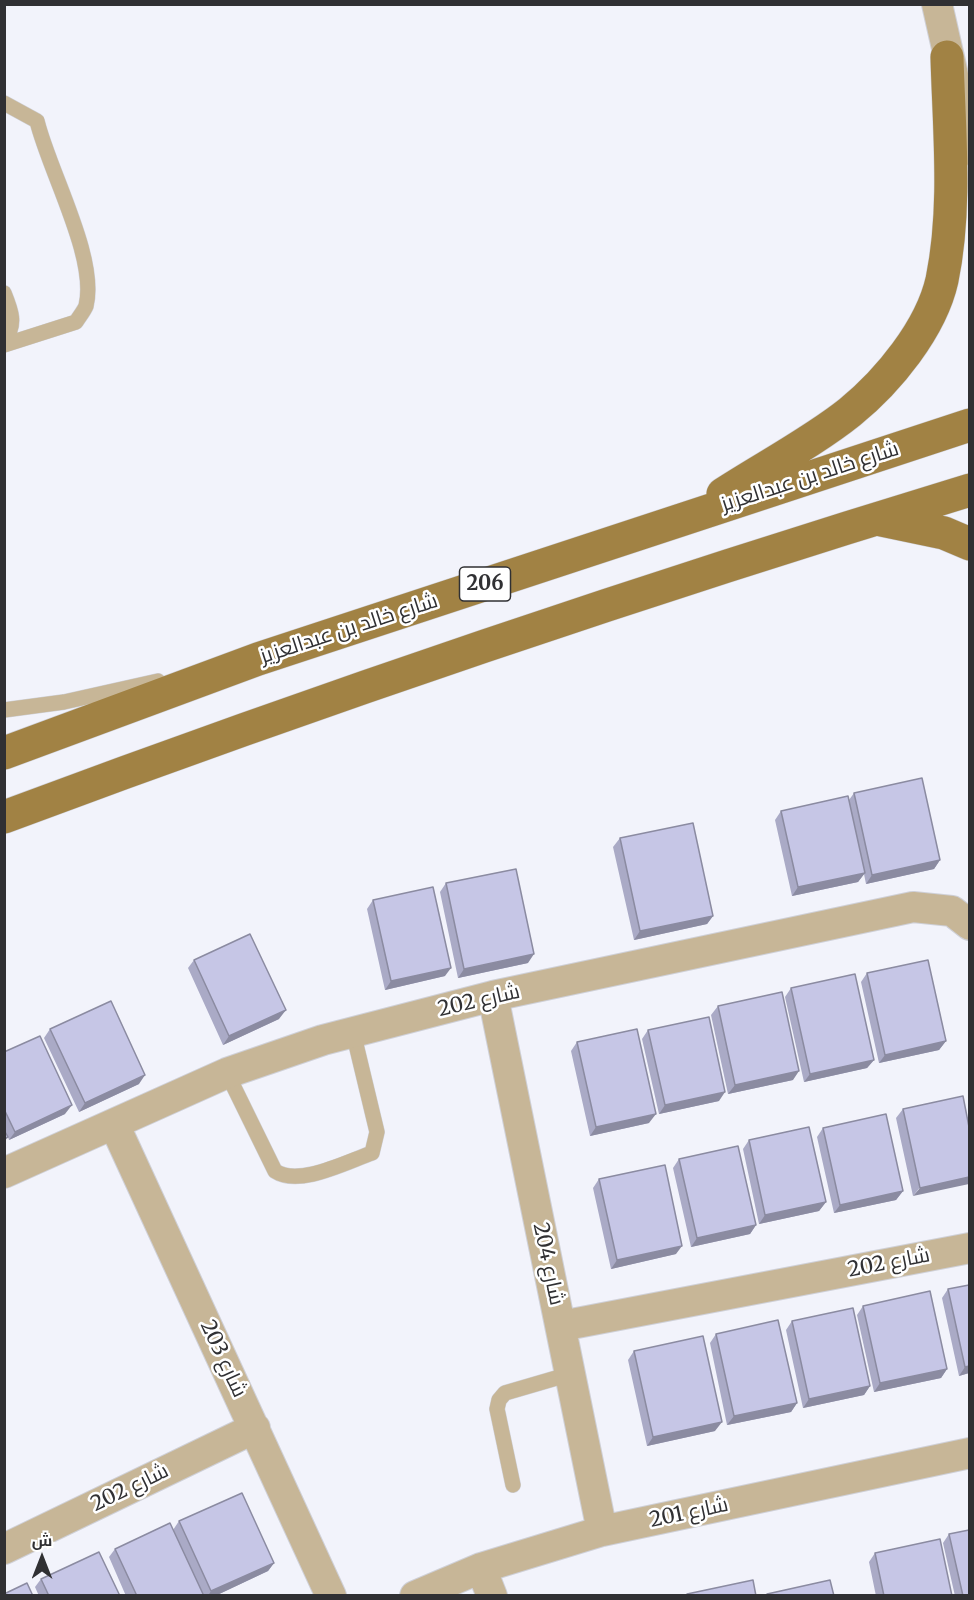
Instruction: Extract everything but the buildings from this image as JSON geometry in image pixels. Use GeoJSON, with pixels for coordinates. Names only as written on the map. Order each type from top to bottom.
{"type":"FeatureCollection","features":[{"type":"Feature","properties":{"kind":"main road"},"geometry":{"type":"LineString","coordinates":[[682,520],[848,414],[883,384],[919,334],[941,282],[949,226],[947,57]]}},
{"type":"Feature","properties":{"kind":"main road","name":"شارع خالد بن عبدالعزيز"},"geometry":{"type":"LineString","coordinates":[[4,753],[258,659],[969,425]]}},
{"type":"Feature","properties":{"kind":"main road"},"geometry":{"type":"LineString","coordinates":[[4,817],[252,725],[875,518],[969,490]]}},
{"type":"Feature","properties":{"kind":"main road"},"geometry":{"type":"LineString","coordinates":[[875,518],[944,533],[969,544]]}},
{"type":"Feature","properties":{"kind":"street"},"geometry":{"type":"LineString","coordinates":[[937,4],[969,150]]}},
{"type":"Feature","properties":{"kind":"street","name":"شارع 202"},"geometry":{"type":"LineString","coordinates":[[4,1173],[227,1073],[323,1040],[493,996],[913,907],[952,911],[969,925]]}},
{"type":"Feature","properties":{"kind":"street","name":"شارع 204"},"geometry":{"type":"LineString","coordinates":[[493,996],[602,1531]]}},
{"type":"Feature","properties":{"kind":"street","name":"شارع 203"},"geometry":{"type":"LineString","coordinates":[[114,1124],[331,1596]]}},
{"type":"Feature","properties":{"kind":"street","name":"شارع 202"},"geometry":{"type":"LineString","coordinates":[[561,1326],[969,1248]]}},
{"type":"Feature","properties":{"kind":"street","name":"شارع 202"},"geometry":{"type":"LineString","coordinates":[[4,1549],[255,1428]]}},
{"type":"Feature","properties":{"kind":"street","name":"شارع 201"},"geometry":{"type":"LineString","coordinates":[[415,1596],[481,1568],[602,1531],[969,1453]]}},
{"type":"Feature","properties":{"kind":"street"},"geometry":{"type":"LineString","coordinates":[[481,1568],[492,1596]]}},
{"type":"Feature","properties":{"kind":"lane"},"geometry":{"type":"LineString","coordinates":[[4,103],[37,122],[44,149],[76,232],[88,281],[86,307],[76,322],[4,343]]}},
{"type":"Feature","properties":{"kind":"lane"},"geometry":{"type":"LineString","coordinates":[[4,293],[12,312],[12,332],[4,343]]}},
{"type":"Feature","properties":{"kind":"lane"},"geometry":{"type":"LineString","coordinates":[[4,710],[64,702],[258,659]]}},
{"type":"Feature","properties":{"kind":"lane"},"geometry":{"type":"LineString","coordinates":[[227,1073],[275,1171],[285,1178],[301,1178],[372,1153],[376,1143],[377,1132],[353,1032]]}},
{"type":"Feature","properties":{"kind":"lane"},"geometry":{"type":"LineString","coordinates":[[513,1485],[497,1409],[499,1400],[505,1393],[570,1374]]}}]}
